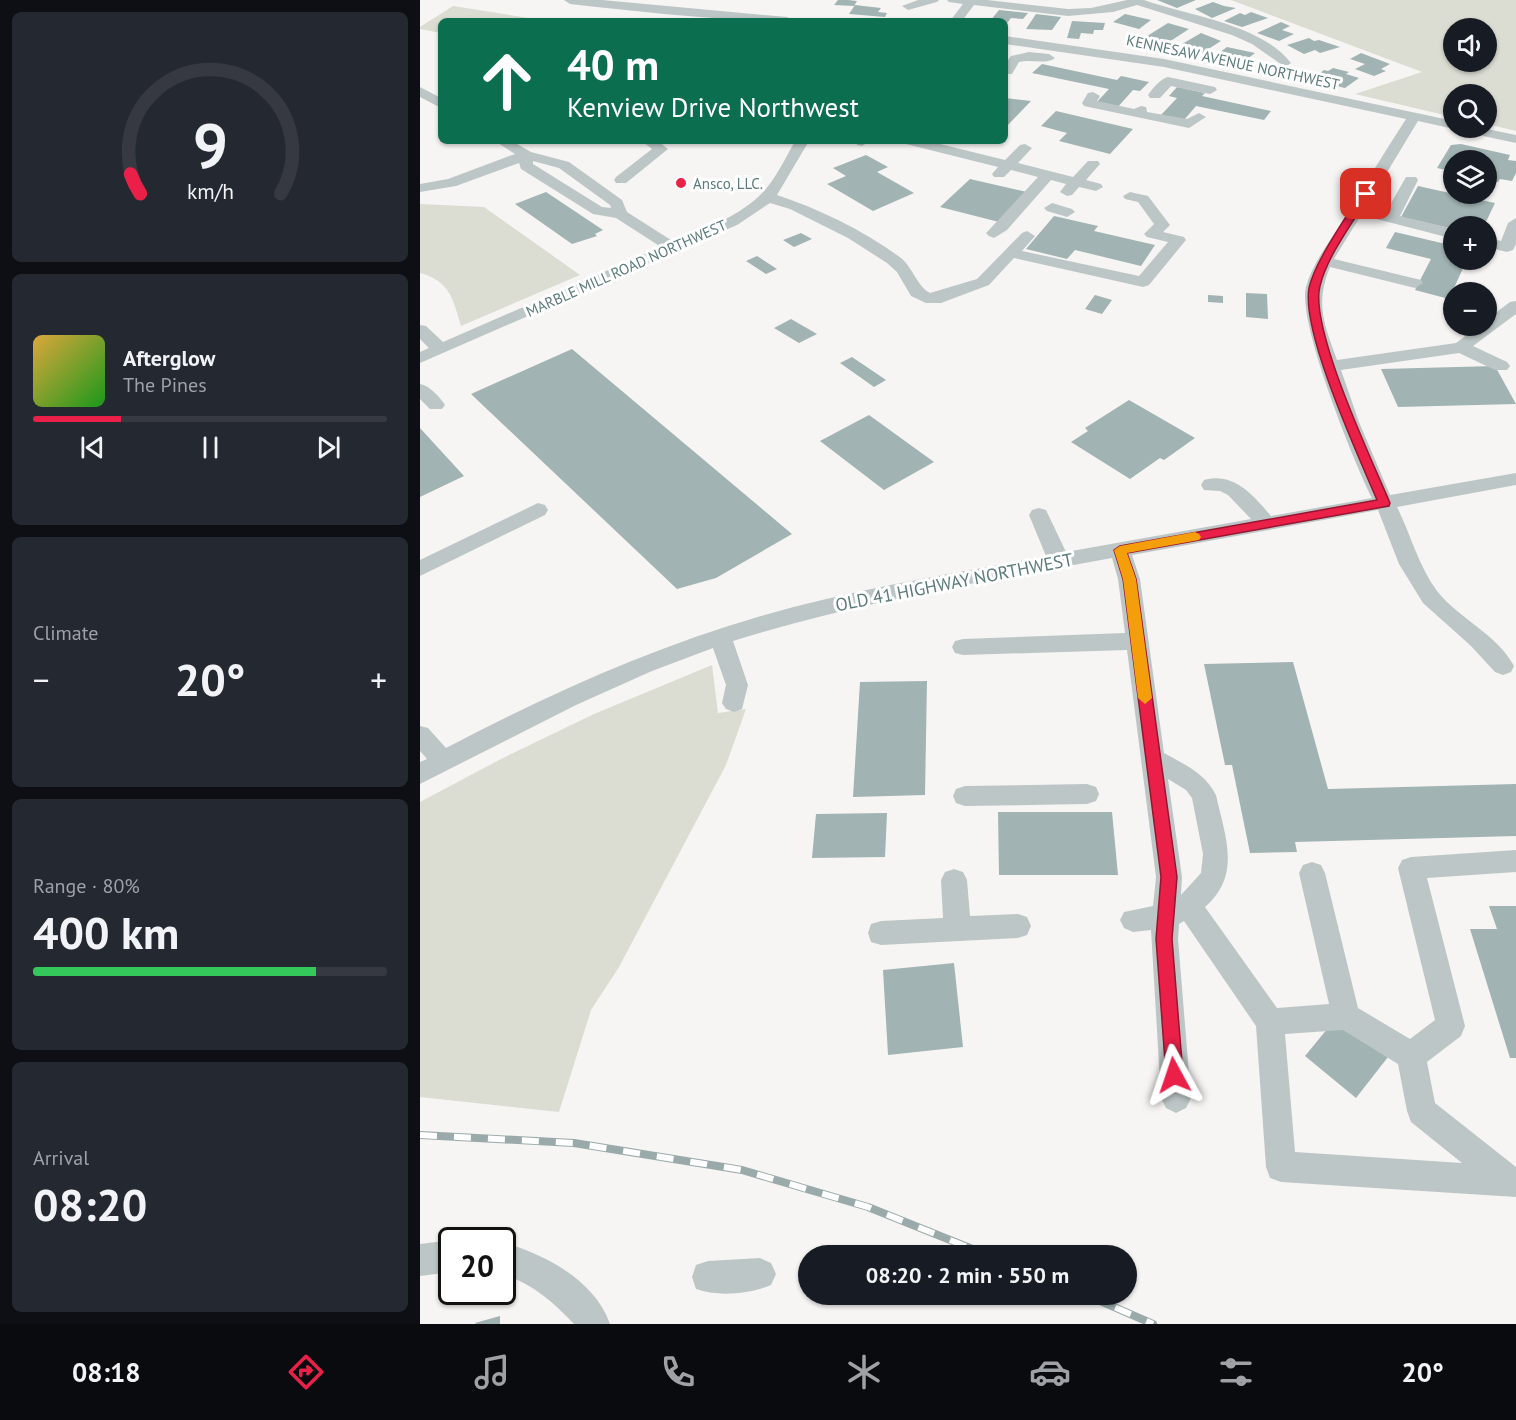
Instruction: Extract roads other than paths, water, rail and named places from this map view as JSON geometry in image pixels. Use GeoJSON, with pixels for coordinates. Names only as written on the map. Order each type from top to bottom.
{"type":"FeatureCollection","features":[{"type":"Feature","properties":{"kind":"street"},"geometry":{"type":"LineString","coordinates":[[570,0],[749,18]]}},
{"type":"Feature","properties":{"kind":"street"},"geometry":{"type":"LineString","coordinates":[[674,12],[698,0]]}},
{"type":"Feature","properties":{"kind":"street"},"geometry":{"type":"LineString","coordinates":[[908,6],[933,0]]}},
{"type":"Feature","properties":{"kind":"street"},"geometry":{"type":"LineString","coordinates":[[953,0],[1084,13],[1111,10],[1134,1],[1246,37],[1271,50],[1285,63]]}},
{"type":"Feature","properties":{"kind":"street"},"geometry":{"type":"LineString","coordinates":[[958,18],[971,2]]}},
{"type":"Feature","properties":{"kind":"street"},"geometry":{"type":"LineString","coordinates":[[978,14],[985,3]]}},
{"type":"Feature","properties":{"kind":"street","name":"KENNESAW AVENUE NORTHWEST"},"geometry":{"type":"LineString","coordinates":[[1008,40],[1164,63],[1443,123]]}},
{"type":"Feature","properties":{"kind":"street"},"geometry":{"type":"LineString","coordinates":[[1008,70],[1015,59],[1029,56],[1056,58],[1065,48]]}},
{"type":"Feature","properties":{"kind":"street"},"geometry":{"type":"LineString","coordinates":[[1155,95],[1168,81],[1210,90]]}},
{"type":"Feature","properties":{"kind":"street"},"geometry":{"type":"LineString","coordinates":[[1249,98],[1261,83]]}},
{"type":"Feature","properties":{"kind":"street"},"geometry":{"type":"LineString","coordinates":[[420,91],[438,102]]}},
{"type":"Feature","properties":{"kind":"street"},"geometry":{"type":"LineString","coordinates":[[1093,96],[1089,103],[1189,124],[1199,117]]}},
{"type":"Feature","properties":{"kind":"street"},"geometry":{"type":"LineString","coordinates":[[1414,116],[1325,261],[1314,287],[1313,305],[1318,330],[1350,422],[1395,524],[1409,564],[1424,588],[1441,608],[1493,653],[1503,666]]}},
{"type":"Feature","properties":{"kind":"street"},"geometry":{"type":"LineString","coordinates":[[1497,135],[1516,139]]}},
{"type":"Feature","properties":{"kind":"street"},"geometry":{"type":"LineString","coordinates":[[507,144],[526,155],[564,165],[617,203],[620,214]]}},
{"type":"Feature","properties":{"kind":"street"},"geometry":{"type":"LineString","coordinates":[[621,180],[661,149],[654,144]]}},
{"type":"Feature","properties":{"kind":"street","name":"MARBLE MILL ROAD NORTHWEST"},"geometry":{"type":"LineString","coordinates":[[420,358],[732,222],[767,197],[780,180],[800,144]]}},
{"type":"Feature","properties":{"kind":"street"},"geometry":{"type":"LineString","coordinates":[[947,145],[1008,165],[1096,187]]}},
{"type":"Feature","properties":{"kind":"street"},"geometry":{"type":"LineString","coordinates":[[996,177],[1025,148]]}},
{"type":"Feature","properties":{"kind":"street"},"geometry":{"type":"LineString","coordinates":[[420,188],[451,183],[526,155]]}},
{"type":"Feature","properties":{"kind":"street"},"geometry":{"type":"LineString","coordinates":[[526,155],[526,166],[566,192],[598,211],[620,214],[673,248]]}},
{"type":"Feature","properties":{"kind":"street"},"geometry":{"type":"LineString","coordinates":[[1064,195],[1092,164]]}},
{"type":"Feature","properties":{"kind":"street"},"geometry":{"type":"LineString","coordinates":[[994,232],[1006,223],[1034,187],[1048,175]]}},
{"type":"Feature","properties":{"kind":"street"},"geometry":{"type":"LineString","coordinates":[[1391,218],[1411,180]]}},
{"type":"Feature","properties":{"kind":"street"},"geometry":{"type":"LineString","coordinates":[[1011,253],[1143,282],[1178,240],[1152,234],[1162,225],[1143,199],[1130,195]]}},
{"type":"Feature","properties":{"kind":"street"},"geometry":{"type":"LineString","coordinates":[[767,197],[805,211],[853,235],[904,269],[916,293],[935,300],[983,282],[1027,236]]}},
{"type":"Feature","properties":{"kind":"street"},"geometry":{"type":"LineString","coordinates":[[1356,209],[1443,231]]}},
{"type":"Feature","properties":{"kind":"street"},"geometry":{"type":"LineString","coordinates":[[1497,245],[1507,247],[1516,223]]}},
{"type":"Feature","properties":{"kind":"street"},"geometry":{"type":"LineString","coordinates":[[1325,261],[1362,265],[1415,283]]}},
{"type":"Feature","properties":{"kind":"street"},"geometry":{"type":"LineString","coordinates":[[1330,366],[1461,347],[1516,306]]}},
{"type":"Feature","properties":{"kind":"street"},"geometry":{"type":"LineString","coordinates":[[420,330],[441,349]]}},
{"type":"Feature","properties":{"kind":"street"},"geometry":{"type":"LineString","coordinates":[[1461,347],[1501,366]]}},
{"type":"Feature","properties":{"kind":"street","name":"OLD 41 HIGHWAY NORTHWEST"},"geometry":{"type":"LineString","coordinates":[[420,774],[555,702],[616,676],[721,636],[845,602],[1516,479]]}},
{"type":"Feature","properties":{"kind":"street"},"geometry":{"type":"LineString","coordinates":[[1211,485],[1220,483],[1238,492],[1265,524]]}},
{"type":"Feature","properties":{"kind":"street"},"geometry":{"type":"LineString","coordinates":[[421,577],[482,547],[538,510]]}},
{"type":"Feature","properties":{"kind":"street"},"geometry":{"type":"LineString","coordinates":[[1039,515],[1059,561]]}},
{"type":"Feature","properties":{"kind":"street"},"geometry":{"type":"LineString","coordinates":[[1120,550],[1129,579],[1169,877],[1176,1098]]}},
{"type":"Feature","properties":{"kind":"street"},"geometry":{"type":"LineString","coordinates":[[721,636],[737,685],[734,703]]}},
{"type":"Feature","properties":{"kind":"street"},"geometry":{"type":"LineString","coordinates":[[963,647],[1138,641]]}},
{"type":"Feature","properties":{"kind":"street"},"geometry":{"type":"LineString","coordinates":[[420,735],[443,761]]}},
{"type":"Feature","properties":{"kind":"street"},"geometry":{"type":"LineString","coordinates":[[1133,920],[1172,920],[1201,894],[1214,878],[1216,854],[1204,795],[1195,783],[1153,758]]}},
{"type":"Feature","properties":{"kind":"street"},"geometry":{"type":"LineString","coordinates":[[964,796],[1087,794]]}},
{"type":"Feature","properties":{"kind":"street"},"geometry":{"type":"LineString","coordinates":[[1411,1056],[1451,1026],[1411,868],[1516,861]]}},
{"type":"Feature","properties":{"kind":"street"},"geometry":{"type":"LineString","coordinates":[[1312,873],[1346,1016]]}},
{"type":"Feature","properties":{"kind":"street"},"geometry":{"type":"LineString","coordinates":[[954,880],[957,929]]}},
{"type":"Feature","properties":{"kind":"street"},"geometry":{"type":"LineString","coordinates":[[1172,920],[1270,1022],[1281,1167],[1513,1182]]}},
{"type":"Feature","properties":{"kind":"street"},"geometry":{"type":"LineString","coordinates":[[881,933],[1018,926]]}},
{"type":"Feature","properties":{"kind":"street"},"geometry":{"type":"LineString","coordinates":[[1270,1022],[1346,1016],[1411,1056],[1422,1111],[1513,1182]]}},
{"type":"Feature","properties":{"kind":"street"},"geometry":{"type":"LineString","coordinates":[[420,1260],[438,1258]]}},
{"type":"Feature","properties":{"kind":"street"},"geometry":{"type":"LineString","coordinates":[[516,1262],[529,1266],[554,1281],[591,1318],[593,1324]]}},
{"type":"Feature","properties":{"kind":"street"},"geometry":{"type":"LineString","coordinates":[[708,1277],[760,1274]]}},
{"type":"Feature","properties":{"kind":"railway"},"geometry":{"type":"LineString","coordinates":[[420,1135],[574,1143],[742,1170],[868,1207],[963,1245]]}},
{"type":"Feature","properties":{"kind":"railway"},"geometry":{"type":"LineString","coordinates":[[1109,1305],[1153,1324]]}},
{"type":"Feature","properties":{"kind":"place","name":"Ansco, LLC."},"geometry":{"type":"Point","coordinates":[681,183]}}]}
